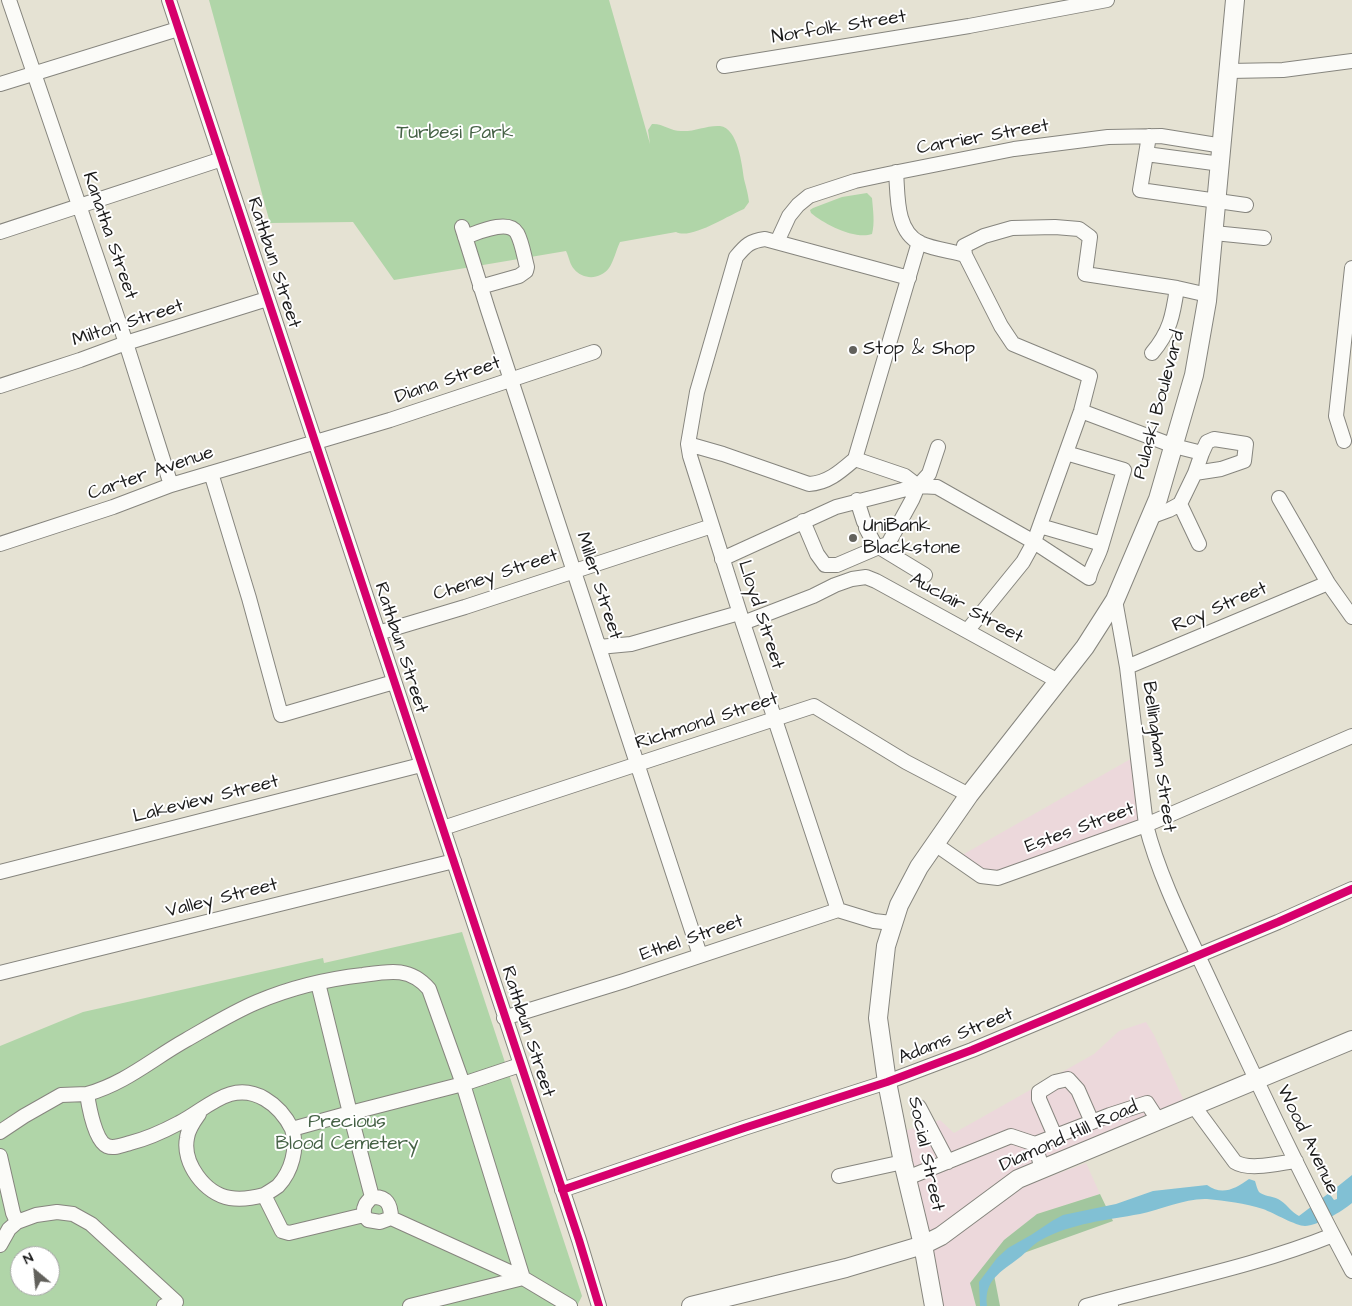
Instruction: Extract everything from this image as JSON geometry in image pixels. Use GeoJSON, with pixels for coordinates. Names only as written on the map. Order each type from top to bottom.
{"type":"FeatureCollection","features":[{"type":"Feature","properties":{"kind":"main road","name":"Pulaski Boulevard"},"geometry":{"type":"LineString","coordinates":[[1025,724],[1085,648],[1115,600],[1158,499],[1174,446],[1194,376],[1208,295],[1236,0]]}},
{"type":"Feature","properties":{"kind":"main road","name":"Social Street"},"geometry":{"type":"LineString","coordinates":[[934,1306],[923,1245],[887,1082],[878,1018],[886,946],[892,923],[908,886],[919,867],[968,795],[1025,724]]}},
{"type":"Feature","properties":{"kind":"main road","name":"Diamond Hill Road"},"geometry":{"type":"LineString","coordinates":[[692,1306],[846,1268],[923,1245],[941,1236],[1018,1179],[1352,1040]]}},
{"type":"Feature","properties":{"kind":"street","name":"Kanatha Street"},"geometry":{"type":"LineString","coordinates":[[9,0],[126,343],[171,485]]}},
{"type":"Feature","properties":{"kind":"street","name":"Rathbun Street"},"geometry":{"type":"LineString","coordinates":[[169,0],[599,1306]]}},
{"type":"Feature","properties":{"kind":"street","name":"Norfolk Street"},"geometry":{"type":"LineString","coordinates":[[724,66],[968,26],[1108,0]]}},
{"type":"Feature","properties":{"kind":"street"},"geometry":{"type":"LineString","coordinates":[[0,84],[178,29]]}},
{"type":"Feature","properties":{"kind":"street"},"geometry":{"type":"LineString","coordinates":[[1229,71],[1283,70],[1352,61]]}},
{"type":"Feature","properties":{"kind":"street"},"geometry":{"type":"LineString","coordinates":[[1148,136],[1140,190],[1246,205]]}},
{"type":"Feature","properties":{"kind":"street","name":"Carrier Street"},"geometry":{"type":"LineString","coordinates":[[777,242],[789,216],[798,204],[809,196],[855,181],[896,172],[1014,149],[1108,137],[1148,136],[1223,146]]}},
{"type":"Feature","properties":{"kind":"street"},"geometry":{"type":"LineString","coordinates":[[1146,154],[1221,164]]}},
{"type":"Feature","properties":{"kind":"street"},"geometry":{"type":"LineString","coordinates":[[0,232],[222,159]]}},
{"type":"Feature","properties":{"kind":"street"},"geometry":{"type":"LineString","coordinates":[[896,172],[901,220],[910,236],[919,242],[965,255]]}},
{"type":"Feature","properties":{"kind":"street","name":"Miller Street"},"geometry":{"type":"LineString","coordinates":[[480,287],[519,276],[526,271],[527,267],[516,232],[512,228],[495,227],[463,232],[480,287],[700,956]]}},
{"type":"Feature","properties":{"kind":"street"},"geometry":{"type":"LineString","coordinates":[[967,631],[1023,562],[1034,542],[1081,411],[1090,376],[1013,344],[1001,326],[965,255],[964,246],[984,236],[1012,228],[1055,227],[1079,229],[1090,237],[1085,274],[1177,288],[1208,295]]}},
{"type":"Feature","properties":{"kind":"street"},"geometry":{"type":"LineString","coordinates":[[1214,233],[1264,238]]}},
{"type":"Feature","properties":{"kind":"street"},"geometry":{"type":"LineString","coordinates":[[909,278],[765,239],[752,241],[736,257],[697,392],[688,444],[809,484],[817,484],[832,477],[855,459],[909,278],[919,242]]}},
{"type":"Feature","properties":{"kind":"street"},"geometry":{"type":"LineString","coordinates":[[1344,441],[1336,416],[1352,268]]}},
{"type":"Feature","properties":{"kind":"street"},"geometry":{"type":"LineString","coordinates":[[1152,353],[1161,344],[1172,319],[1177,288]]}},
{"type":"Feature","properties":{"kind":"street","name":"Milton Street"},"geometry":{"type":"LineString","coordinates":[[0,386],[126,343],[267,299]]}},
{"type":"Feature","properties":{"kind":"street","name":"Diana Street"},"geometry":{"type":"LineString","coordinates":[[314,443],[390,420],[594,352]]}},
{"type":"Feature","properties":{"kind":"street"},"geometry":{"type":"LineString","coordinates":[[1081,411],[1174,446],[1202,452]]}},
{"type":"Feature","properties":{"kind":"street"},"geometry":{"type":"LineString","coordinates":[[1150,517],[1170,510],[1180,504],[1195,474],[1207,442],[1214,439],[1246,444],[1244,461],[1221,469],[1195,474]]}},
{"type":"Feature","properties":{"kind":"street","name":"Carter Avenue"},"geometry":{"type":"LineString","coordinates":[[0,544],[113,507],[171,485],[314,443]]}},
{"type":"Feature","properties":{"kind":"street","name":"Lloyd Street"},"geometry":{"type":"LineString","coordinates":[[688,444],[722,559],[838,910]]}},
{"type":"Feature","properties":{"kind":"street"},"geometry":{"type":"LineString","coordinates":[[803,521],[817,554],[825,564],[836,565],[888,544],[918,486],[929,474],[938,447]]}},
{"type":"Feature","properties":{"kind":"street"},"geometry":{"type":"LineString","coordinates":[[722,559],[836,506],[918,486],[937,487],[1034,542],[1089,578],[1091,568],[1099,555],[1124,470],[1066,453]]}},
{"type":"Feature","properties":{"kind":"street"},"geometry":{"type":"LineString","coordinates":[[855,459],[905,476],[918,486]]}},
{"type":"Feature","properties":{"kind":"street"},"geometry":{"type":"LineString","coordinates":[[211,473],[249,598],[281,715],[394,682]]}},
{"type":"Feature","properties":{"kind":"street"},"geometry":{"type":"LineString","coordinates":[[1279,498],[1328,582],[1352,617]]}},
{"type":"Feature","properties":{"kind":"street"},"geometry":{"type":"LineString","coordinates":[[857,500],[872,542],[925,575]]}},
{"type":"Feature","properties":{"kind":"street"},"geometry":{"type":"LineString","coordinates":[[1180,504],[1199,544]]}},
{"type":"Feature","properties":{"kind":"street","name":"Cheney Street"},"geometry":{"type":"LineString","coordinates":[[378,633],[465,607],[573,570],[712,526]]}},
{"type":"Feature","properties":{"kind":"street"},"geometry":{"type":"LineString","coordinates":[[1040,526],[1102,544]]}},
{"type":"Feature","properties":{"kind":"street","name":"Auclair Street"},"geometry":{"type":"LineString","coordinates":[[598,647],[631,644],[741,618],[813,596],[852,579],[866,577],[876,580],[1058,681]]}},
{"type":"Feature","properties":{"kind":"street","name":"Roy Street"},"geometry":{"type":"LineString","coordinates":[[1127,667],[1328,582]]}},
{"type":"Feature","properties":{"kind":"street","name":"Bellingham Street"},"geometry":{"type":"LineString","coordinates":[[1115,600],[1127,667],[1146,825],[1150,840],[1164,879],[1255,1079]]}},
{"type":"Feature","properties":{"kind":"street","name":"Richmond Street"},"geometry":{"type":"LineString","coordinates":[[443,828],[814,706],[906,762],[968,795]]}},
{"type":"Feature","properties":{"kind":"street","name":"Estes Street"},"geometry":{"type":"LineString","coordinates":[[935,844],[981,876],[998,878],[1146,825],[1352,736]]}},
{"type":"Feature","properties":{"kind":"street","name":"Lakeview Street"},"geometry":{"type":"LineString","coordinates":[[0,872],[421,765]]}},
{"type":"Feature","properties":{"kind":"street","name":"Valley Street"},"geometry":{"type":"LineString","coordinates":[[0,973],[454,861]]}},
{"type":"Feature","properties":{"kind":"street","name":"Adams Street"},"geometry":{"type":"LineString","coordinates":[[562,1190],[887,1082],[972,1050],[1278,922],[1352,889]]}},
{"type":"Feature","properties":{"kind":"street"},"geometry":{"type":"LineString","coordinates":[[838,910],[874,921],[892,923]]}},
{"type":"Feature","properties":{"kind":"street","name":"Ethel Street"},"geometry":{"type":"LineString","coordinates":[[504,1018],[574,998],[838,910]]}},
{"type":"Feature","properties":{"kind":"street"},"geometry":{"type":"LineString","coordinates":[[0,1132],[61,1095],[87,1094],[106,1089],[130,1077],[185,1041],[255,1003],[318,983],[383,972],[410,974],[421,979],[429,989],[434,1000],[463,1084],[523,1278]]}},
{"type":"Feature","properties":{"kind":"street"},"geometry":{"type":"LineString","coordinates":[[318,983],[372,1197]]}},
{"type":"Feature","properties":{"kind":"street"},"geometry":{"type":"LineString","coordinates":[[292,1129],[463,1084],[520,1065]]}},
{"type":"Feature","properties":{"kind":"street"},"geometry":{"type":"LineString","coordinates":[[1055,1136],[1039,1099],[1039,1092],[1056,1082],[1068,1079],[1078,1090],[1092,1122]]}},
{"type":"Feature","properties":{"kind":"street","name":"Wood Avenue"},"geometry":{"type":"LineString","coordinates":[[1255,1079],[1352,1271]]}},
{"type":"Feature","properties":{"kind":"street"},"geometry":{"type":"LineString","coordinates":[[232,1093],[257,1094],[272,1103],[282,1113],[295,1138],[292,1163],[278,1186],[264,1195],[253,1198],[229,1198],[212,1189],[197,1176],[187,1151],[187,1138],[191,1126],[201,1111],[209,1103],[232,1093]]}},
{"type":"Feature","properties":{"kind":"street"},"geometry":{"type":"LineString","coordinates":[[87,1094],[89,1109],[102,1142],[107,1146],[114,1147],[135,1142],[201,1111]]}},
{"type":"Feature","properties":{"kind":"street"},"geometry":{"type":"LineString","coordinates":[[839,1176],[905,1170],[948,1162],[1011,1136],[1035,1144],[1092,1122],[1147,1104],[1158,1120]]}},
{"type":"Feature","properties":{"kind":"street"},"geometry":{"type":"LineString","coordinates":[[1193,1105],[1235,1162],[1240,1165],[1296,1161]]}},
{"type":"Feature","properties":{"kind":"street"},"geometry":{"type":"LineString","coordinates":[[919,1106],[948,1162]]}},
{"type":"Feature","properties":{"kind":"street"},"geometry":{"type":"LineString","coordinates":[[1035,1144],[1042,1169]]}},
{"type":"Feature","properties":{"kind":"street"},"geometry":{"type":"LineString","coordinates":[[0,1156],[13,1213],[17,1222]]}},
{"type":"Feature","properties":{"kind":"street"},"geometry":{"type":"LineString","coordinates":[[264,1195],[282,1231],[289,1233],[364,1215]]}},
{"type":"Feature","properties":{"kind":"street"},"geometry":{"type":"LineString","coordinates":[[391,1218],[389,1204],[379,1196],[372,1197],[365,1203],[364,1215],[368,1220],[380,1222],[391,1218],[523,1278],[570,1306]]}},
{"type":"Feature","properties":{"kind":"street"},"geometry":{"type":"LineString","coordinates":[[1,1242],[9,1229],[17,1222],[36,1215],[56,1212],[73,1214],[91,1224],[174,1305]]}},
{"type":"Feature","properties":{"kind":"street"},"geometry":{"type":"LineString","coordinates":[[1086,1306],[1109,1303],[1306,1246],[1330,1229]]}},
{"type":"Feature","properties":{"kind":"street"},"geometry":{"type":"LineString","coordinates":[[410,1306],[523,1278]]}},
{"type":"Feature","properties":{"kind":"shaded area"},"geometry":{"type":"Polygon","coordinates":[[[1134,757],[1144,820],[1003,882],[957,858],[1134,757]]]}},
{"type":"Feature","properties":{"kind":"shaded area"},"geometry":{"type":"Polygon","coordinates":[[[1146,1022],[1154,1035],[1189,1112],[1047,1170],[926,1246],[901,1132],[940,1120],[954,1133],[1094,1054],[1119,1031],[1146,1022]]]}},
{"type":"Feature","properties":{"kind":"shaded area"},"geometry":{"type":"Polygon","coordinates":[[[1086,1163],[1100,1194],[1037,1214],[1022,1227],[970,1283],[976,1306],[933,1306],[926,1255],[967,1228],[1022,1187],[1086,1163]]]}},
{"type":"Feature","properties":{"kind":"green space","name":"Turbesi Park"},"geometry":{"type":"Polygon","coordinates":[[[209,0],[609,0],[650,144],[648,130],[652,124],[681,131],[715,126],[726,128],[731,133],[738,148],[749,202],[744,209],[691,233],[683,234],[676,232],[620,242],[609,268],[601,275],[587,277],[578,273],[571,265],[566,251],[394,280],[353,222],[270,223],[209,0]]]}},
{"type":"Feature","properties":{"kind":"green space"},"geometry":{"type":"Polygon","coordinates":[[[867,193],[872,198],[874,221],[872,234],[857,235],[840,230],[811,213],[810,210],[842,197],[867,193]]]}},
{"type":"Feature","properties":{"kind":"green space","name":"Precious Blood Cemetery"},"geometry":{"type":"Polygon","coordinates":[[[462,932],[582,1296],[577,1306],[0,1306],[0,1046],[83,1012],[323,958],[324,963],[462,932]]]}},
{"type":"Feature","properties":{"kind":"green space"},"geometry":{"type":"Polygon","coordinates":[[[1100,1194],[1113,1221],[1021,1254],[994,1275],[1000,1306],[976,1306],[970,1283],[1004,1240],[1037,1214],[1100,1194]]]}},
{"type":"Feature","properties":{"kind":"water"},"geometry":{"type":"Polygon","coordinates":[[[1352,1175],[1352,1203],[1343,1210],[1316,1224],[1305,1226],[1296,1224],[1268,1211],[1235,1202],[1199,1199],[1140,1214],[1090,1223],[1053,1234],[1038,1242],[997,1275],[988,1291],[987,1306],[980,1306],[979,1282],[997,1258],[1008,1248],[1063,1215],[1116,1204],[1153,1191],[1207,1185],[1223,1191],[1239,1186],[1249,1179],[1255,1181],[1258,1191],[1278,1199],[1299,1216],[1329,1193],[1334,1200],[1337,1199],[1337,1187],[1352,1175]]]}},
{"type":"Feature","properties":{"kind":"cycle path"},"geometry":{"type":"LineString","coordinates":[[169,0],[579,1240],[599,1306]]}},
{"type":"Feature","properties":{"kind":"cycle path"},"geometry":{"type":"LineString","coordinates":[[562,1190],[887,1082],[972,1050],[1278,922],[1352,889]]}},
{"type":"Feature","properties":{"kind":"place","name":"Stop & Shop"},"geometry":{"type":"Point","coordinates":[853,350]}},
{"type":"Feature","properties":{"kind":"place","name":"UniBank Blackstone"},"geometry":{"type":"Point","coordinates":[853,538]}}]}
